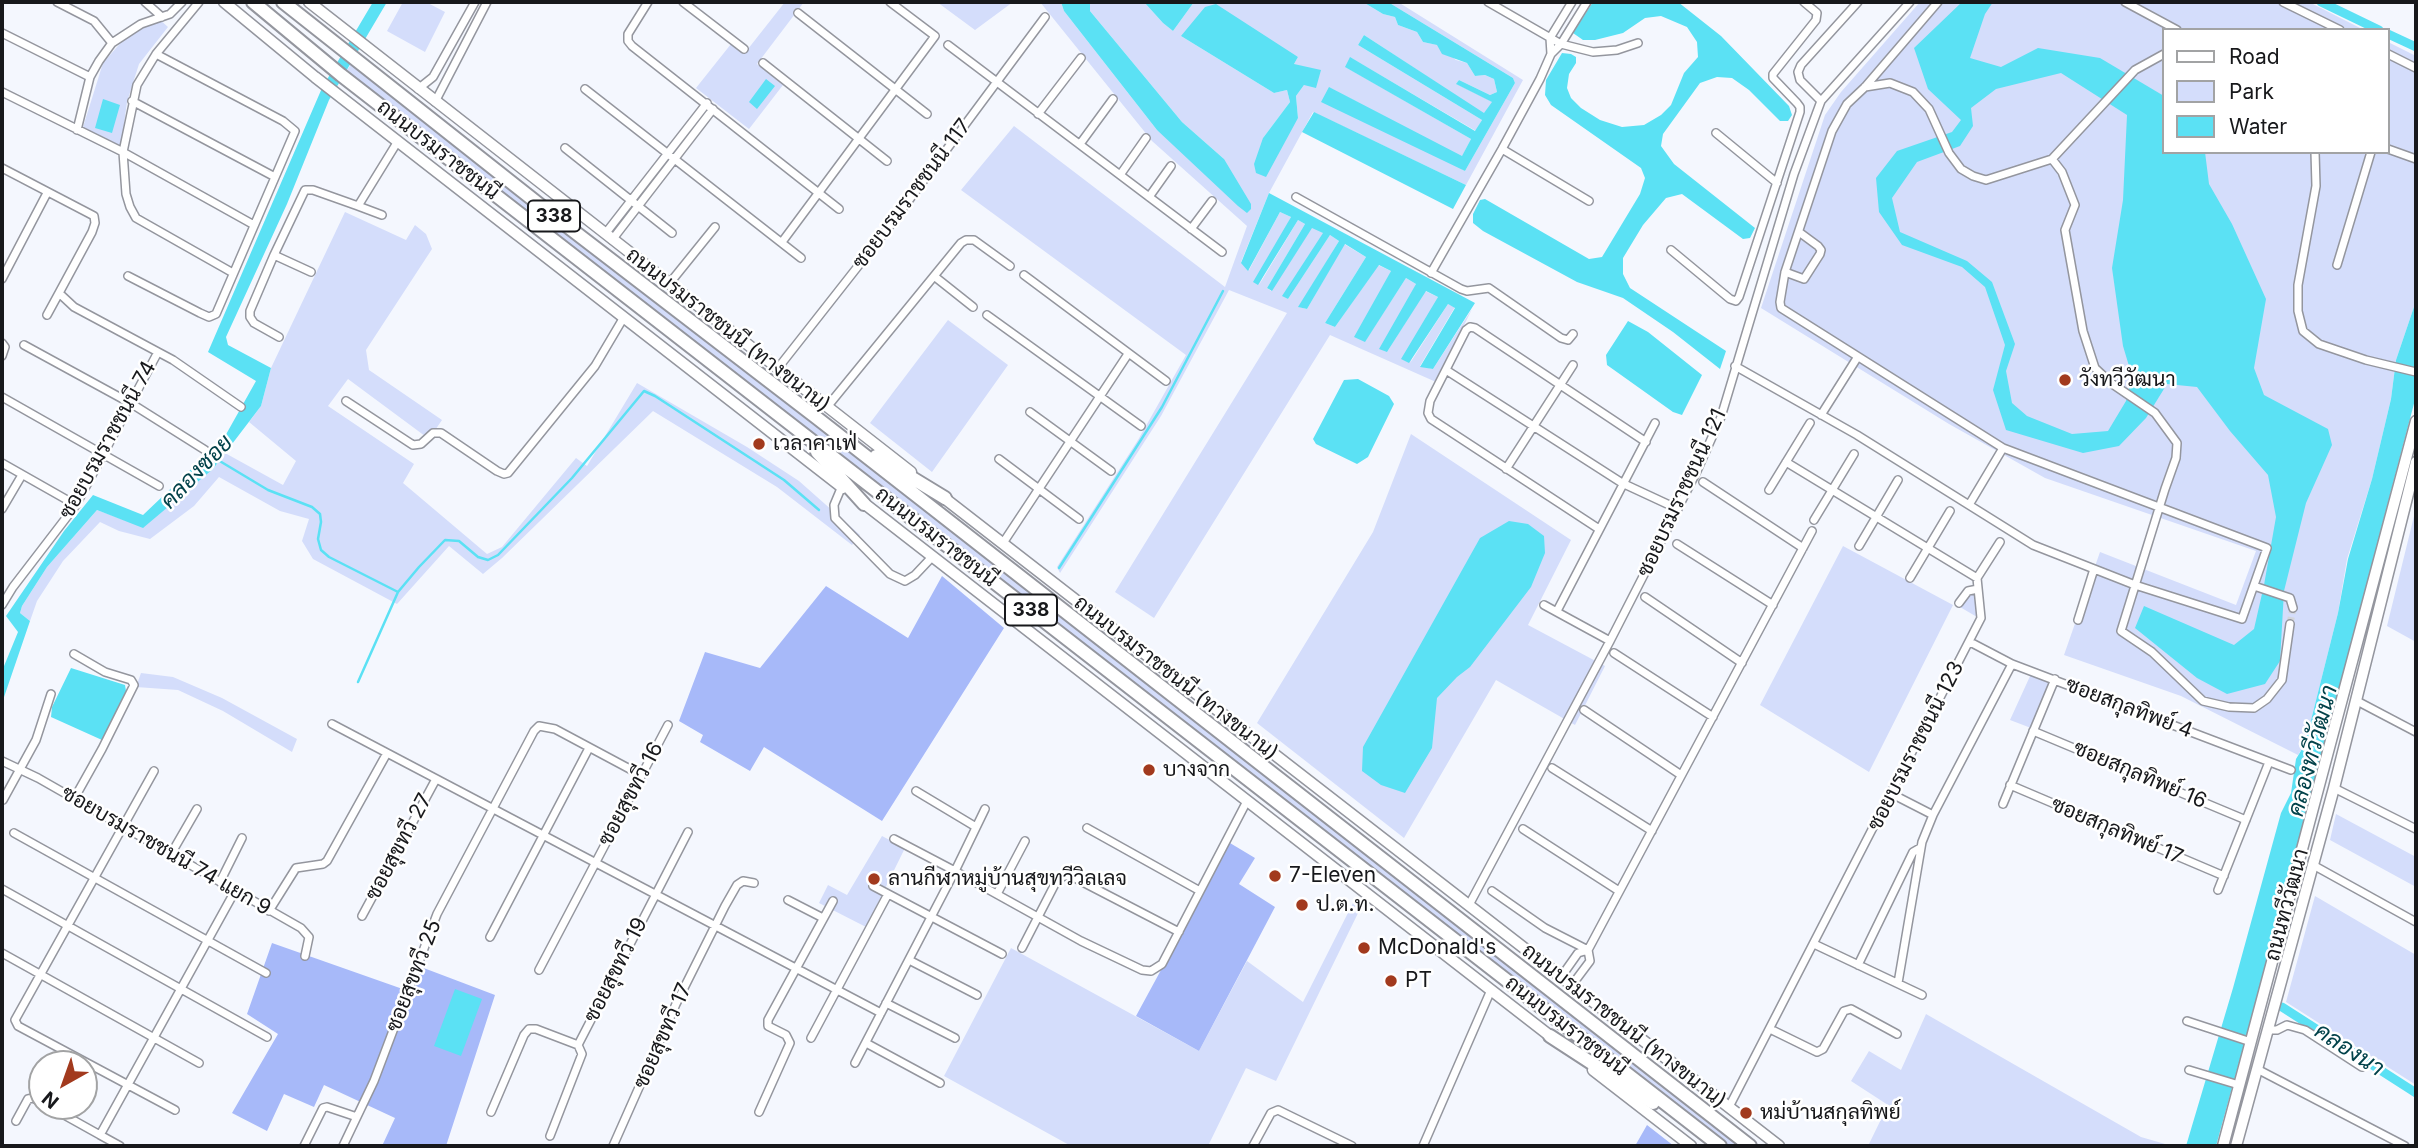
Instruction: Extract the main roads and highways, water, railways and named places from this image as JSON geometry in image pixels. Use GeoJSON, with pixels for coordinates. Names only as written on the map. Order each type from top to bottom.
{"type":"FeatureCollection","features":[{"type":"Feature","properties":{"kind":"highway","name":"ถนนบรมราชชนนี"},"geometry":{"type":"LineString","coordinates":[[253,2],[341,75],[1718,1144]]}},
{"type":"Feature","properties":{"kind":"highway","name":"ถนนบรมราชชนนี"},"geometry":{"type":"LineString","coordinates":[[283,2],[1750,1146]]}},
{"type":"Feature","properties":{"kind":"highway"},"geometry":{"type":"LineString","coordinates":[[817,418],[945,498]]}},
{"type":"Feature","properties":{"kind":"highway"},"geometry":{"type":"LineString","coordinates":[[796,428],[864,503]]}},
{"type":"Feature","properties":{"kind":"highway"},"geometry":{"type":"LineString","coordinates":[[1550,1036],[1718,1144]]}},
{"type":"Feature","properties":{"kind":"main road","name":"338"},"geometry":{"type":"LineString","coordinates":[[224,2],[334,92],[1691,1146]]}},
{"type":"Feature","properties":{"kind":"main road","name":"ถนนบรมราชชนนี (ทางขนาน)"},"geometry":{"type":"LineString","coordinates":[[309,2],[1779,1146]]}},
{"type":"Feature","properties":{"kind":"main road","name":"ถนนทวีวัฒนา"},"geometry":{"type":"LineString","coordinates":[[2223,1146],[2235,1084],[2416,421]]}},
{"type":"Feature","properties":{"kind":"main road","name":"ถนนทวีวัฒนา"},"geometry":{"type":"LineString","coordinates":[[2236,1146],[2357,701],[2416,462]]}},
{"type":"Feature","properties":{"kind":"main road"},"geometry":{"type":"LineString","coordinates":[[2374,576],[2386,579]]}},
{"type":"Feature","properties":{"kind":"water","name":"คลองซอย"},"geometry":{"type":"Polygon","coordinates":[[[373,2],[387,2],[329,100],[287,204],[226,337],[228,345],[271,368],[261,406],[213,469],[143,528],[97,510],[47,567],[22,606],[20,613],[30,621],[2,703],[2,671],[18,632],[6,616],[64,531],[93,495],[143,515],[224,438],[256,381],[208,352],[322,88],[373,2]]]}},
{"type":"Feature","properties":{"kind":"water"},"geometry":{"type":"Polygon","coordinates":[[[1061,2],[1090,2],[1090,11],[1182,122],[1224,159],[1251,204],[1247,213],[1157,130],[1064,11],[1061,2]]]}},
{"type":"Feature","properties":{"kind":"water"},"geometry":{"type":"Polygon","coordinates":[[[1144,2],[1194,2],[1173,31],[1144,2]]]}},
{"type":"Feature","properties":{"kind":"water"},"geometry":{"type":"Polygon","coordinates":[[[1363,2],[1388,2],[1513,78],[1515,83],[1465,171],[1321,102],[1329,87],[1462,156],[1471,139],[1345,67],[1350,57],[1475,131],[1482,120],[1358,45],[1364,35],[1484,113],[1492,102],[1456,84],[1459,80],[1490,95],[1497,92],[1494,79],[1485,75],[1475,76],[1467,63],[1442,54],[1437,45],[1423,42],[1417,32],[1398,25],[1395,17],[1383,14],[1363,2]]]}},
{"type":"Feature","properties":{"kind":"water"},"geometry":{"type":"Polygon","coordinates":[[[1593,2],[1678,2],[1721,36],[1789,106],[1792,115],[1788,121],[1780,121],[1749,90],[1732,78],[1717,77],[1700,83],[1663,134],[1661,146],[1674,164],[1755,228],[1750,238],[1743,239],[1682,194],[1666,198],[1643,225],[1623,258],[1623,274],[1630,288],[1726,351],[1720,369],[1623,298],[1577,282],[1473,223],[1473,214],[1480,200],[1485,199],[1589,259],[1602,257],[1640,194],[1645,178],[1641,168],[1551,105],[1545,95],[1546,80],[1562,53],[1571,54],[1576,57],[1576,63],[1569,74],[1567,88],[1571,98],[1581,108],[1600,120],[1622,127],[1644,125],[1671,105],[1684,73],[1698,57],[1697,42],[1687,27],[1661,16],[1645,18],[1623,33],[1583,40],[1573,33],[1593,2]]]}},
{"type":"Feature","properties":{"kind":"water"},"geometry":{"type":"Polygon","coordinates":[[[1962,2],[1993,2],[1985,14],[1970,58],[2001,67],[2038,48],[2100,58],[2162,95],[2162,154],[2205,154],[2209,184],[2232,224],[2266,299],[2254,368],[2264,395],[2328,429],[2332,445],[2306,503],[2284,591],[2280,661],[2265,684],[2227,694],[2197,678],[2135,628],[2144,606],[2234,645],[2254,629],[2276,517],[2268,475],[2197,387],[2167,384],[2146,418],[2119,446],[2083,453],[2006,430],[1993,390],[2005,345],[1985,287],[1962,267],[1902,245],[1879,212],[1876,178],[1897,151],[1952,132],[1961,120],[1928,89],[1914,48],[1962,2]],[[2061,73],[1996,89],[1971,108],[1973,126],[1960,146],[1917,162],[1892,198],[1900,232],[1967,261],[1992,282],[2015,344],[2006,371],[2012,403],[2027,416],[2072,434],[2108,431],[2126,401],[2132,376],[2123,346],[2112,268],[2123,200],[2127,115],[2061,73]]]}},
{"type":"Feature","properties":{"kind":"water"},"geometry":{"type":"Polygon","coordinates":[[[1216,4],[1298,57],[1294,64],[1321,70],[1316,88],[1304,85],[1296,96],[1298,118],[1266,177],[1256,173],[1254,164],[1263,138],[1290,102],[1287,90],[1274,93],[1181,36],[1205,7],[1216,4]]]}},
{"type":"Feature","properties":{"kind":"water"},"geometry":{"type":"Polygon","coordinates":[[[766,79],[775,86],[757,109],[749,102],[766,79]]]}},
{"type":"Feature","properties":{"kind":"water"},"geometry":{"type":"Polygon","coordinates":[[[103,99],[120,105],[112,133],[95,128],[103,99]]]}},
{"type":"Feature","properties":{"kind":"water"},"geometry":{"type":"Polygon","coordinates":[[[1314,112],[1466,185],[1453,209],[1302,132],[1314,112]]]}},
{"type":"Feature","properties":{"kind":"water"},"geometry":{"type":"Polygon","coordinates":[[[1269,193],[1475,303],[1433,369],[1420,367],[1455,308],[1448,304],[1409,363],[1401,359],[1438,297],[1426,291],[1387,352],[1379,349],[1416,284],[1406,278],[1365,342],[1354,337],[1391,271],[1379,265],[1335,327],[1325,323],[1366,257],[1345,244],[1307,309],[1298,307],[1339,241],[1330,235],[1288,299],[1282,296],[1323,233],[1312,228],[1272,291],[1267,288],[1305,224],[1298,220],[1258,285],[1253,282],[1291,217],[1280,212],[1248,271],[1241,263],[1269,193]]]}},
{"type":"Feature","properties":{"kind":"water","name":"คลองทวีวัฒนา"},"geometry":{"type":"Polygon","coordinates":[[[2416,301],[2416,396],[2281,910],[2216,1146],[2186,1146],[2281,813],[2291,793],[2296,759],[2305,744],[2338,613],[2348,559],[2372,479],[2391,399],[2396,360],[2416,301]]]}},
{"type":"Feature","properties":{"kind":"water"},"geometry":{"type":"Polygon","coordinates":[[[1628,321],[1648,332],[1702,375],[1682,415],[1673,412],[1607,365],[1606,355],[1628,321]]]}},
{"type":"Feature","properties":{"kind":"water"},"geometry":{"type":"Polygon","coordinates":[[[1358,379],[1389,396],[1394,404],[1368,457],[1357,464],[1316,444],[1313,439],[1344,380],[1358,379]]]}},
{"type":"Feature","properties":{"kind":"water"},"geometry":{"type":"Polygon","coordinates":[[[1509,521],[1528,524],[1544,536],[1545,553],[1531,587],[1470,667],[1437,698],[1432,748],[1405,793],[1381,785],[1362,771],[1363,747],[1480,538],[1509,521]]]}},
{"type":"Feature","properties":{"kind":"water"},"geometry":{"type":"Polygon","coordinates":[[[71,668],[125,685],[126,691],[102,740],[51,717],[52,707],[71,668]]]}},
{"type":"Feature","properties":{"kind":"water"},"geometry":{"type":"Polygon","coordinates":[[[455,989],[482,999],[461,1056],[434,1046],[455,989]]]}},
{"type":"Feature","properties":{"kind":"waterway"},"geometry":{"type":"LineString","coordinates":[[2321,2],[2375,28]]}},
{"type":"Feature","properties":{"kind":"waterway"},"geometry":{"type":"LineString","coordinates":[[2390,35],[2416,47]]}},
{"type":"Feature","properties":{"kind":"waterway"},"geometry":{"type":"LineString","coordinates":[[1059,568],[1162,407],[1223,291]]}},
{"type":"Feature","properties":{"kind":"waterway"},"geometry":{"type":"LineString","coordinates":[[358,682],[398,592],[445,540],[459,541],[478,557],[488,560],[498,555],[572,478],[644,391],[784,480],[819,510]]}},
{"type":"Feature","properties":{"kind":"waterway","name":"คลองซอย"},"geometry":{"type":"LineString","coordinates":[[218,460],[268,490],[312,507],[320,514],[318,539],[321,550],[329,557],[398,592]]}},
{"type":"Feature","properties":{"kind":"waterway","name":"คลองนา"},"geometry":{"type":"LineString","coordinates":[[2282,1007],[2416,1093]]}},
{"type":"Feature","properties":{"kind":"tunnel"},"geometry":{"type":"LineString","coordinates":[[2290,624],[2293,608]]}},
{"type":"Feature","properties":{"kind":"place","name":"วังทวีวัฒนา"},"geometry":{"type":"Point","coordinates":[2065,380]}},
{"type":"Feature","properties":{"kind":"place","name":"เวลาคาเฟ่"},"geometry":{"type":"Point","coordinates":[759,444]}},
{"type":"Feature","properties":{"kind":"place","name":"บางจาก"},"geometry":{"type":"Point","coordinates":[1149,770]}},
{"type":"Feature","properties":{"kind":"place","name":"7-Eleven"},"geometry":{"type":"Point","coordinates":[1275,876]}},
{"type":"Feature","properties":{"kind":"place","name":"ลานกีฬาหมู่บ้านสุขทวีวิลเลจ"},"geometry":{"type":"Point","coordinates":[874,879]}},
{"type":"Feature","properties":{"kind":"place","name":"ป.ต.ท."},"geometry":{"type":"Point","coordinates":[1302,905]}},
{"type":"Feature","properties":{"kind":"place","name":"McDonald's"},"geometry":{"type":"Point","coordinates":[1364,948]}},
{"type":"Feature","properties":{"kind":"place","name":"PT"},"geometry":{"type":"Point","coordinates":[1391,981]}},
{"type":"Feature","properties":{"kind":"place","name":"หม่บ้านสกุลทิพย์"},"geometry":{"type":"Point","coordinates":[1746,1113]}}]}
